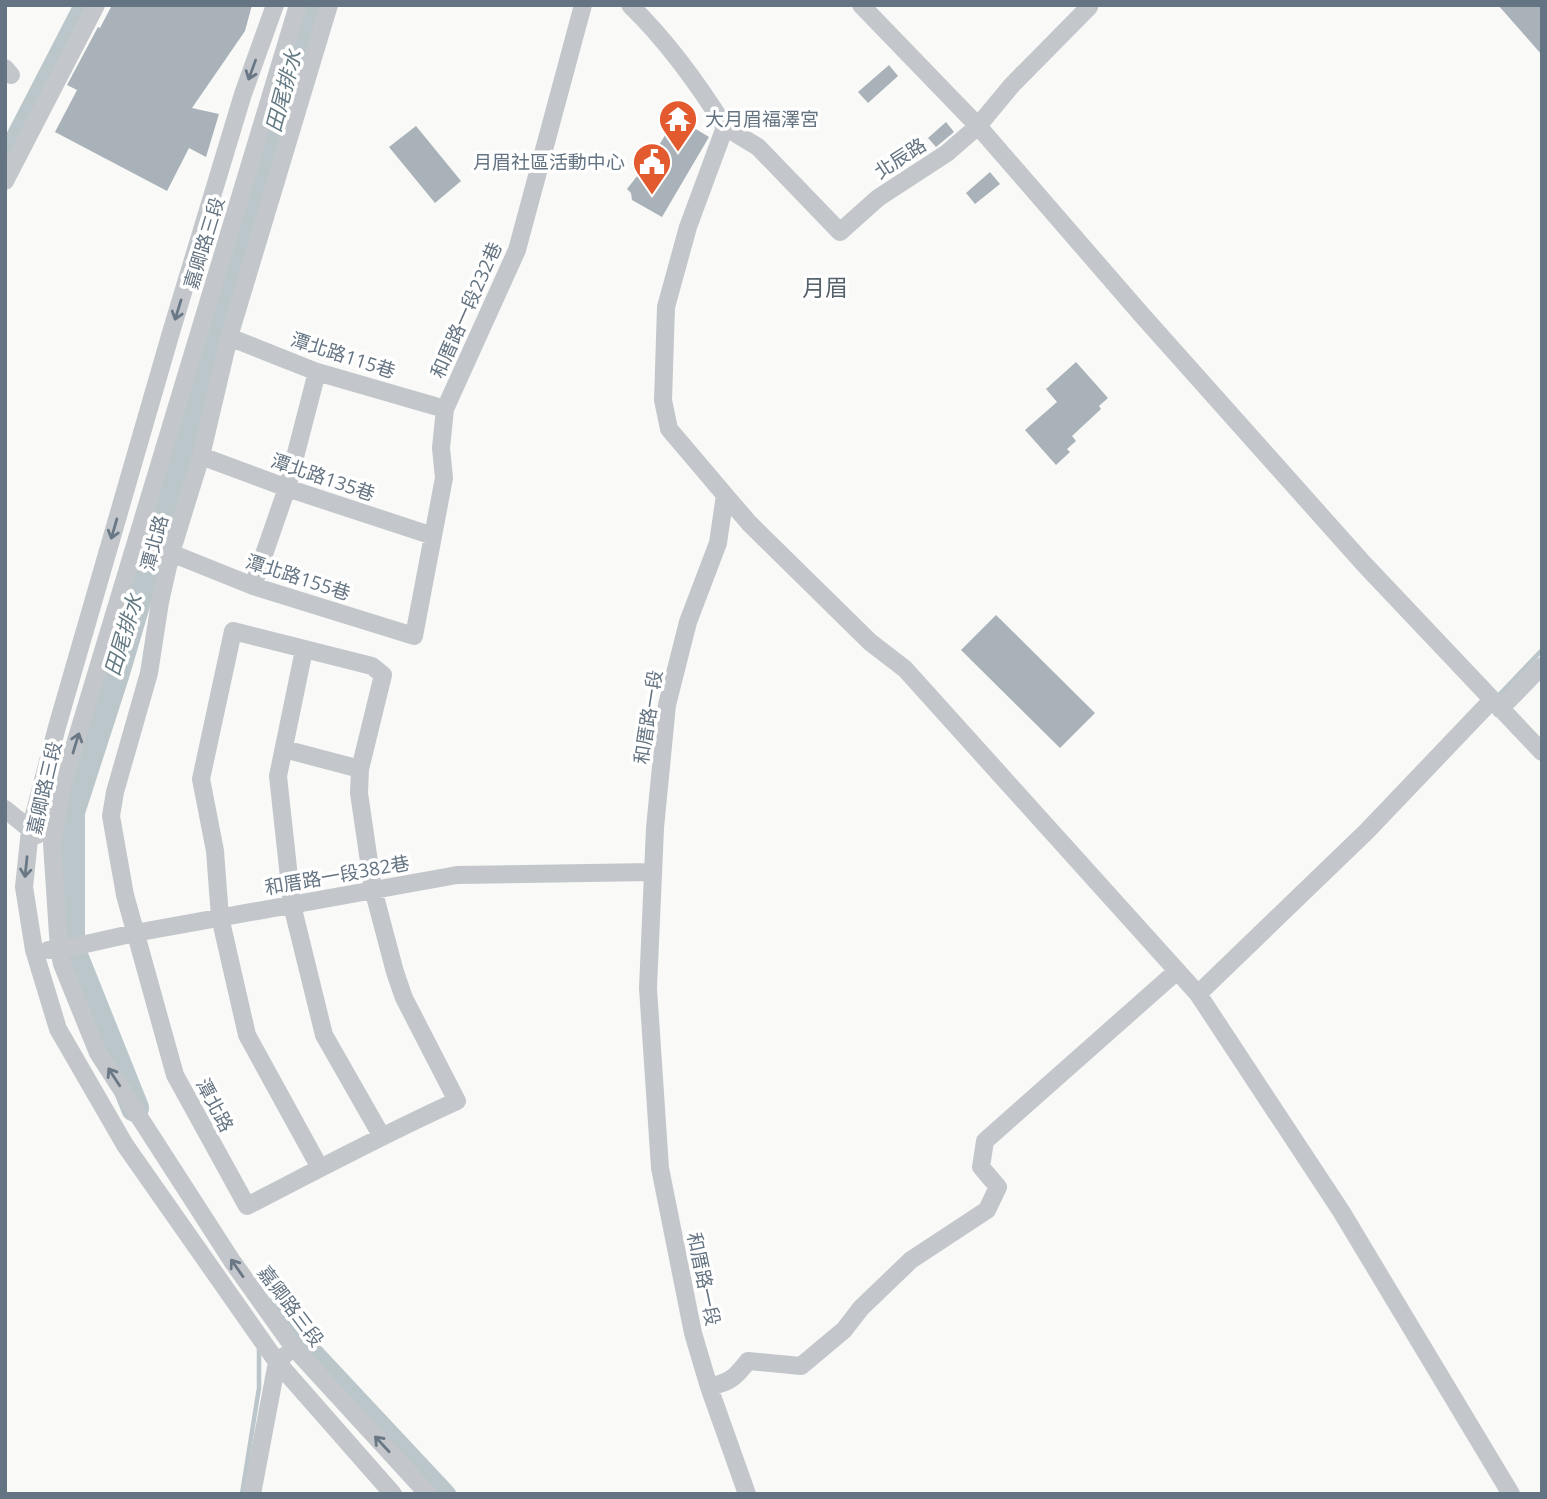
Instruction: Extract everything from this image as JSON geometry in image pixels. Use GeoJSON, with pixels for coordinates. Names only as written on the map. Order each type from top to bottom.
{"type":"FeatureCollection","features":[{"type":"Feature","properties":{"kind":"street"},"geometry":{"type":"LineString","coordinates":[[5,181],[96,5]]}},
{"type":"Feature","properties":{"kind":"street","name":"嘉卿路三段"},"geometry":{"type":"LineString","coordinates":[[275,5],[243,94],[65,701],[30,830],[24,887],[34,950],[58,1029],[125,1144],[277,1362],[393,1494]]}},
{"type":"Feature","properties":{"kind":"street","name":"嘉卿路三段"},"geometry":{"type":"LineString","coordinates":[[298,5],[62,787],[52,845],[59,950],[62,964],[98,1053],[232,1261],[294,1348],[428,1494]]}},
{"type":"Feature","properties":{"kind":"street","name":"潭北路"},"geometry":{"type":"LineString","coordinates":[[320,1168],[247,1206],[175,1074],[125,895],[111,816],[115,792],[149,673],[171,553],[201,456],[229,337],[329,5]]}},
{"type":"Feature","properties":{"kind":"street","name":"和厝路一段232巷"},"geometry":{"type":"LineString","coordinates":[[414,636],[444,478],[441,448],[446,409],[517,250],[583,5]]}},
{"type":"Feature","properties":{"kind":"street"},"geometry":{"type":"LineString","coordinates":[[630,5],[658,32],[694,77],[725,127],[688,227],[666,307],[663,400],[669,429],[749,523],[870,642],[905,669],[1198,994],[1341,1211],[1511,1494]]}},
{"type":"Feature","properties":{"kind":"street"},"geometry":{"type":"LineString","coordinates":[[861,5],[978,126],[1355,554],[1542,752]]}},
{"type":"Feature","properties":{"kind":"street","name":"北辰路"},"geometry":{"type":"LineString","coordinates":[[725,127],[758,147],[840,232],[878,198],[947,153],[978,126],[1012,85],[1080,17],[1087,5]]}},
{"type":"Feature","properties":{"kind":"street","name":"潭北路115巷"},"geometry":{"type":"LineString","coordinates":[[229,337],[317,372],[446,409]]}},
{"type":"Feature","properties":{"kind":"street"},"geometry":{"type":"LineString","coordinates":[[253,586],[287,488],[317,372]]}},
{"type":"Feature","properties":{"kind":"street","name":"潭北路135巷"},"geometry":{"type":"LineString","coordinates":[[201,456],[287,488],[433,536]]}},
{"type":"Feature","properties":{"kind":"street","name":"和厝路一段"},"geometry":{"type":"LineString","coordinates":[[725,495],[718,543],[688,622],[667,705],[652,872],[648,988],[660,1168],[693,1333],[747,1494]]}},
{"type":"Feature","properties":{"kind":"street","name":"潭北路155巷"},"geometry":{"type":"LineString","coordinates":[[171,553],[253,586],[414,636]]}},
{"type":"Feature","properties":{"kind":"street"},"geometry":{"type":"LineString","coordinates":[[233,631],[304,650],[372,666],[383,676],[360,769],[359,793],[373,889],[404,998],[457,1101],[382,1135],[320,1168],[247,1035],[220,917],[215,851],[201,779],[233,631]]}},
{"type":"Feature","properties":{"kind":"street"},"geometry":{"type":"LineString","coordinates":[[304,650],[278,776],[292,905],[324,1035],[382,1135]]}},
{"type":"Feature","properties":{"kind":"street"},"geometry":{"type":"LineString","coordinates":[[1198,994],[1496,705],[1542,666]]}},
{"type":"Feature","properties":{"kind":"street"},"geometry":{"type":"LineString","coordinates":[[284,749],[360,769]]}},
{"type":"Feature","properties":{"kind":"street"},"geometry":{"type":"LineString","coordinates":[[5,809],[52,845]]}},
{"type":"Feature","properties":{"kind":"street","name":"和厝路一段382巷"},"geometry":{"type":"LineString","coordinates":[[34,950],[59,950],[135,933],[457,875],[652,872]]}},
{"type":"Feature","properties":{"kind":"street"},"geometry":{"type":"LineString","coordinates":[[709,1387],[727,1382],[738,1374],[748,1361],[801,1366],[845,1330],[861,1308],[911,1260],[987,1210],[998,1187],[981,1167],[985,1141],[1177,971]]}},
{"type":"Feature","properties":{"kind":"street"},"geometry":{"type":"LineString","coordinates":[[252,1494],[277,1362],[294,1348]]}},
{"type":"Feature","properties":{"kind":"building"},"geometry":{"type":"Polygon","coordinates":[[[112,5],[252,5],[245,31],[192,108],[219,114],[206,157],[189,148],[167,191],[55,132],[77,90],[67,85],[112,5]]]}},
{"type":"Feature","properties":{"kind":"building"},"geometry":{"type":"Polygon","coordinates":[[[1498,5],[1542,5],[1542,55],[1498,5]]]}},
{"type":"Feature","properties":{"kind":"building"},"geometry":{"type":"Polygon","coordinates":[[[889,65],[898,76],[868,103],[858,92],[889,65]]]}},
{"type":"Feature","properties":{"kind":"building","name":"大月眉福澤宮"},"geometry":{"type":"Polygon","coordinates":[[[676,117],[709,137],[662,217],[632,200],[627,189],[641,171],[643,172],[676,117]]]}},
{"type":"Feature","properties":{"kind":"building"},"geometry":{"type":"Polygon","coordinates":[[[946,122],[954,132],[936,147],[928,138],[946,122]]]}},
{"type":"Feature","properties":{"kind":"building"},"geometry":{"type":"Polygon","coordinates":[[[416,126],[461,181],[435,203],[389,147],[416,126]]]}},
{"type":"Feature","properties":{"kind":"building"},"geometry":{"type":"Polygon","coordinates":[[[990,172],[1000,184],[975,204],[966,193],[990,172]]]}},
{"type":"Feature","properties":{"kind":"building"},"geometry":{"type":"Polygon","coordinates":[[[1076,362],[1108,398],[1099,406],[1101,409],[1072,436],[1076,441],[1067,449],[1070,452],[1056,465],[1025,430],[1057,402],[1046,389],[1076,362]]]}},
{"type":"Feature","properties":{"kind":"building"},"geometry":{"type":"Polygon","coordinates":[[[996,615],[1095,713],[1060,748],[961,650],[996,615]]]}},
{"type":"Feature","properties":{"kind":"waterway"},"geometry":{"type":"LineString","coordinates":[[5,156],[83,5]]}},
{"type":"Feature","properties":{"kind":"waterway","name":"田尾排水"},"geometry":{"type":"LineString","coordinates":[[135,1108],[71,948],[71,812],[115,676],[229,290],[308,5]]}},
{"type":"Feature","properties":{"kind":"waterway"},"geometry":{"type":"LineString","coordinates":[[1499,695],[1542,650]]}},
{"type":"Feature","properties":{"kind":"waterway"},"geometry":{"type":"LineString","coordinates":[[272,1307],[447,1494]]}},
{"type":"Feature","properties":{"kind":"waterway"},"geometry":{"type":"LineString","coordinates":[[242,1494],[259,1388],[259,1347]]}},
{"type":"Feature","properties":{"kind":"place","name":"大月眉福澤宮"},"geometry":{"type":"Point","coordinates":[678,153]}},
{"type":"Feature","properties":{"kind":"place","name":"月眉社區活動中心"},"geometry":{"type":"Point","coordinates":[652,196]}},
{"type":"Feature","properties":{"kind":"district","name":"月眉"},"geometry":{"type":"Point","coordinates":[825,288]}}]}
